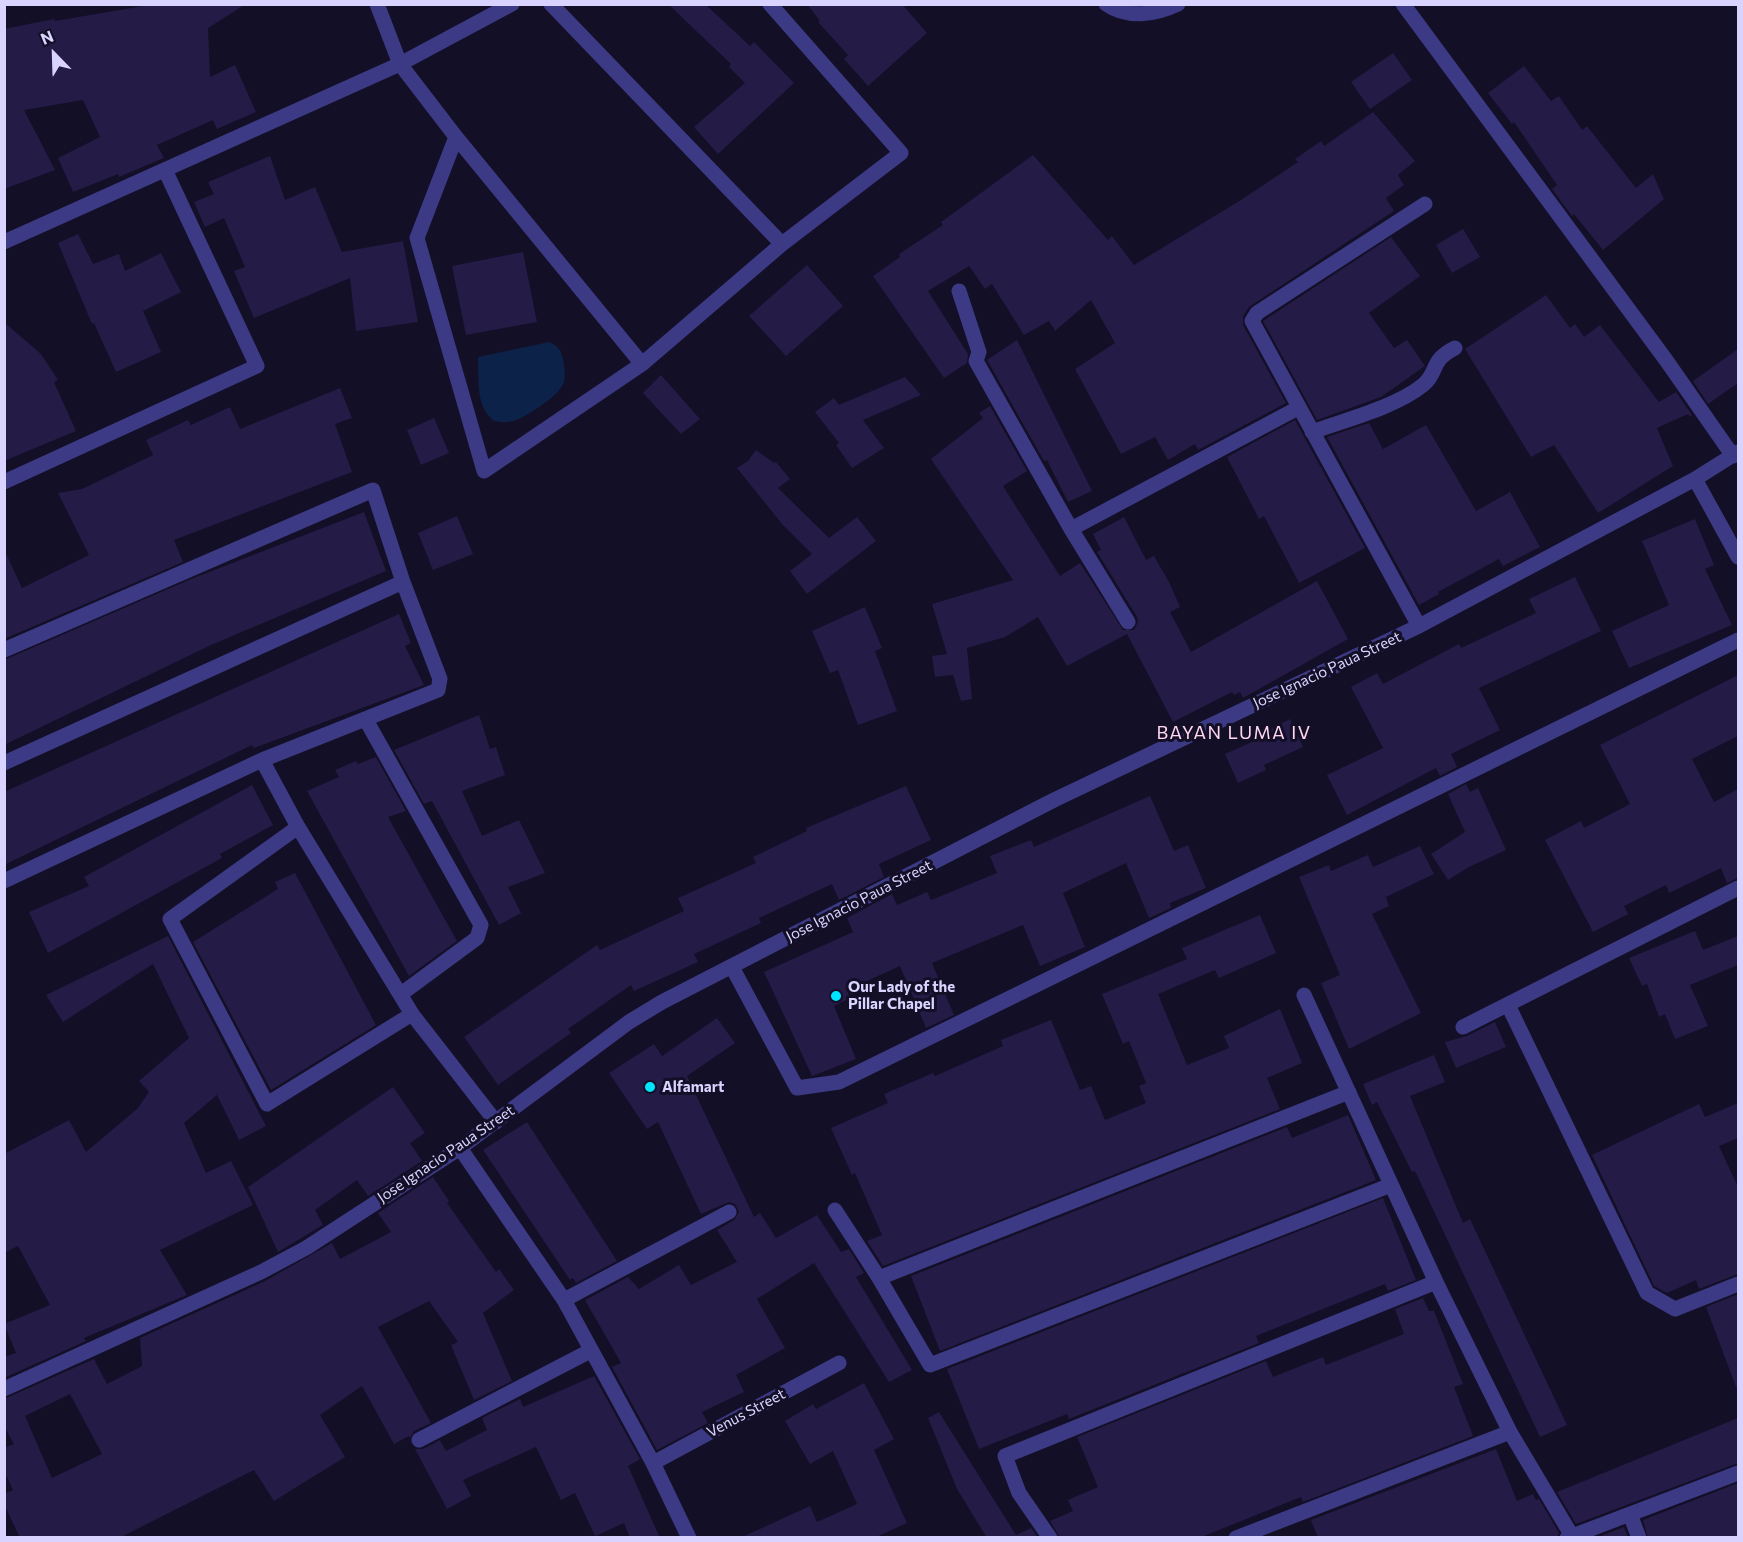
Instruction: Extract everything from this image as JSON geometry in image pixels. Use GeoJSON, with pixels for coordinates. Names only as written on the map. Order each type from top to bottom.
{"type":"FeatureCollection","features":[{"type":"Feature","properties":{"kind":"street"},"geometry":{"type":"LineString","coordinates":[[377,4],[400,64],[456,137],[642,364]]}},
{"type":"Feature","properties":{"kind":"street"},"geometry":{"type":"LineString","coordinates":[[4,242],[400,64],[512,4]]}},
{"type":"Feature","properties":{"kind":"street"},"geometry":{"type":"LineString","coordinates":[[551,4],[782,244]]}},
{"type":"Feature","properties":{"kind":"street"},"geometry":{"type":"LineString","coordinates":[[456,137],[417,238],[484,471],[642,364],[782,244],[901,153],[770,4]]}},
{"type":"Feature","properties":{"kind":"street"},"geometry":{"type":"LineString","coordinates":[[1106,4],[1127,14],[1138,14],[1178,4]]}},
{"type":"Feature","properties":{"kind":"street"},"geometry":{"type":"LineString","coordinates":[[1403,4],[1736,454]]}},
{"type":"Feature","properties":{"kind":"street"},"geometry":{"type":"LineString","coordinates":[[4,482],[257,366],[165,170]]}},
{"type":"Feature","properties":{"kind":"street"},"geometry":{"type":"LineString","coordinates":[[1419,626],[1252,321],[1257,313],[1425,204]]}},
{"type":"Feature","properties":{"kind":"street"},"geometry":{"type":"LineString","coordinates":[[959,291],[979,352],[976,361],[1071,529],[1128,622]]}},
{"type":"Feature","properties":{"kind":"street"},"geometry":{"type":"LineString","coordinates":[[1312,432],[1383,405],[1414,390],[1427,380],[1440,356],[1455,348]]}},
{"type":"Feature","properties":{"kind":"street"},"geometry":{"type":"LineString","coordinates":[[1071,529],[1298,408]]}},
{"type":"Feature","properties":{"kind":"street","name":"Jose Ignacio Paua Street"},"geometry":{"type":"LineString","coordinates":[[4,1389],[284,1260],[460,1148],[645,1011],[1054,800],[1419,626],[1695,479],[1736,454]]}},
{"type":"Feature","properties":{"kind":"street"},"geometry":{"type":"LineString","coordinates":[[1695,479],[1738,557]]}},
{"type":"Feature","properties":{"kind":"street"},"geometry":{"type":"LineString","coordinates":[[4,650],[374,490],[403,582],[440,679],[438,690],[262,759],[4,881]]}},
{"type":"Feature","properties":{"kind":"street"},"geometry":{"type":"LineString","coordinates":[[4,763],[403,582]]}},
{"type":"Feature","properties":{"kind":"street"},"geometry":{"type":"LineString","coordinates":[[732,967],[797,1088],[840,1082],[1738,640]]}},
{"type":"Feature","properties":{"kind":"street"},"geometry":{"type":"LineString","coordinates":[[366,720],[481,926],[477,938],[401,994]]}},
{"type":"Feature","properties":{"kind":"street"},"geometry":{"type":"LineString","coordinates":[[262,759],[298,827],[412,1014],[496,1122]]}},
{"type":"Feature","properties":{"kind":"street"},"geometry":{"type":"LineString","coordinates":[[298,827],[170,919],[267,1104],[412,1014]]}},
{"type":"Feature","properties":{"kind":"street"},"geometry":{"type":"LineString","coordinates":[[1462,1027],[1738,888]]}},
{"type":"Feature","properties":{"kind":"street"},"geometry":{"type":"LineString","coordinates":[[1304,995],[1436,1282],[1510,1432],[1569,1537],[1738,1473]]}},
{"type":"Feature","properties":{"kind":"street"},"geometry":{"type":"LineString","coordinates":[[1508,1005],[1647,1293],[1675,1310],[1738,1284]]}},
{"type":"Feature","properties":{"kind":"street"},"geometry":{"type":"LineString","coordinates":[[879,1278],[1349,1092]]}},
{"type":"Feature","properties":{"kind":"street"},"geometry":{"type":"LineString","coordinates":[[460,1148],[564,1300],[653,1463],[689,1538]]}},
{"type":"Feature","properties":{"kind":"street"},"geometry":{"type":"LineString","coordinates":[[835,1210],[879,1278],[930,1365],[1391,1185]]}},
{"type":"Feature","properties":{"kind":"street"},"geometry":{"type":"LineString","coordinates":[[564,1300],[729,1212]]}},
{"type":"Feature","properties":{"kind":"street"},"geometry":{"type":"LineString","coordinates":[[1050,1538],[1019,1493],[1005,1456],[1436,1282]]}},
{"type":"Feature","properties":{"kind":"street"},"geometry":{"type":"LineString","coordinates":[[419,1440],[590,1351]]}},
{"type":"Feature","properties":{"kind":"street","name":"Venus Street"},"geometry":{"type":"LineString","coordinates":[[653,1463],[839,1363]]}},
{"type":"Feature","properties":{"kind":"street"},"geometry":{"type":"LineString","coordinates":[[1236,1538],[1510,1432]]}},
{"type":"Feature","properties":{"kind":"street"},"geometry":{"type":"LineString","coordinates":[[1630,1514],[1639,1538]]}},
{"type":"Feature","properties":{"kind":"water"},"geometry":{"type":"Polygon","coordinates":[[[549,342],[557,347],[562,356],[565,376],[561,387],[550,399],[519,419],[511,422],[494,421],[488,415],[481,400],[478,383],[478,357],[549,342]]]}},
{"type":"Feature","properties":{"kind":"building"},"geometry":{"type":"Polygon","coordinates":[[[155,4],[246,4],[208,28],[210,77],[235,65],[256,112],[217,129],[213,120],[157,145],[164,158],[119,177],[118,174],[73,192],[58,158],[100,137],[83,100],[24,110],[55,170],[4,189],[4,29],[155,4]]]}},
{"type":"Feature","properties":{"kind":"building"},"geometry":{"type":"Polygon","coordinates":[[[668,4],[705,4],[750,46],[754,42],[794,83],[718,154],[694,127],[745,83],[729,67],[731,64],[668,4]]]}},
{"type":"Feature","properties":{"kind":"building"},"geometry":{"type":"Polygon","coordinates":[[[807,4],[902,4],[927,33],[868,86],[844,59],[848,55],[818,22],[820,21],[807,4]]]}},
{"type":"Feature","properties":{"kind":"building"},"geometry":{"type":"Polygon","coordinates":[[[1393,53],[1412,80],[1370,109],[1351,82],[1393,53]]]}},
{"type":"Feature","properties":{"kind":"building"},"geometry":{"type":"Polygon","coordinates":[[[1524,66],[1551,101],[1559,96],[1582,130],[1587,126],[1636,188],[1653,174],[1664,199],[1603,250],[1574,214],[1572,216],[1552,189],[1557,185],[1514,122],[1512,124],[1488,93],[1524,66]]]}},
{"type":"Feature","properties":{"kind":"building"},"geometry":{"type":"Polygon","coordinates":[[[1373,112],[1415,161],[1398,175],[1404,185],[1386,198],[1394,211],[1249,307],[1243,316],[1243,325],[1286,403],[1198,450],[1195,444],[1168,460],[1155,437],[1121,454],[1075,369],[1115,343],[1091,300],[1055,331],[1049,321],[1024,335],[992,284],[985,289],[969,266],[928,291],[968,354],[967,363],[944,378],[873,276],[900,257],[899,254],[943,225],[941,222],[1033,155],[1108,240],[1112,236],[1134,265],[1241,200],[1298,162],[1295,159],[1321,141],[1324,146],[1373,112]]]}},
{"type":"Feature","properties":{"kind":"building"},"geometry":{"type":"Polygon","coordinates":[[[270,156],[285,200],[315,187],[342,252],[403,241],[418,322],[356,331],[350,278],[254,318],[234,271],[245,267],[224,218],[205,227],[194,202],[214,194],[208,182],[270,156]]]}},
{"type":"Feature","properties":{"kind":"building"},"geometry":{"type":"Polygon","coordinates":[[[1463,229],[1480,257],[1452,273],[1436,245],[1463,229]]]}},
{"type":"Feature","properties":{"kind":"building"},"geometry":{"type":"Polygon","coordinates":[[[78,234],[93,264],[119,254],[125,271],[161,253],[181,292],[143,311],[161,352],[116,372],[94,323],[92,324],[58,243],[78,234]]]}},
{"type":"Feature","properties":{"kind":"building"},"geometry":{"type":"Polygon","coordinates":[[[1391,237],[1420,276],[1369,313],[1394,348],[1407,340],[1425,366],[1381,397],[1317,420],[1263,321],[1391,237]]]}},
{"type":"Feature","properties":{"kind":"building"},"geometry":{"type":"Polygon","coordinates":[[[523,252],[537,322],[466,335],[452,266],[523,252]]]}},
{"type":"Feature","properties":{"kind":"building"},"geometry":{"type":"Polygon","coordinates":[[[807,265],[843,306],[786,356],[749,316],[807,265]]]}},
{"type":"Feature","properties":{"kind":"building"},"geometry":{"type":"Polygon","coordinates":[[[1546,295],[1570,328],[1575,324],[1584,337],[1600,325],[1659,402],[1676,392],[1692,415],[1690,417],[1688,414],[1657,428],[1673,466],[1598,513],[1554,445],[1531,457],[1465,349],[1546,295]]]}},
{"type":"Feature","properties":{"kind":"building"},"geometry":{"type":"Polygon","coordinates":[[[4,322],[41,354],[58,380],[54,382],[76,431],[4,461],[4,322]]]}},
{"type":"Feature","properties":{"kind":"building"},"geometry":{"type":"Polygon","coordinates":[[[1017,340],[1092,491],[1068,502],[1047,460],[1044,461],[987,360],[1017,340]]]}},
{"type":"Feature","properties":{"kind":"building"},"geometry":{"type":"Polygon","coordinates":[[[1738,349],[1738,383],[1708,404],[1693,381],[1738,349]]]}},
{"type":"Feature","properties":{"kind":"building"},"geometry":{"type":"Polygon","coordinates":[[[661,375],[700,419],[681,434],[643,393],[661,375]]]}},
{"type":"Feature","properties":{"kind":"building"},"geometry":{"type":"Polygon","coordinates":[[[905,377],[921,395],[863,420],[884,448],[852,468],[836,445],[839,443],[815,412],[834,398],[839,405],[905,377]]]}},
{"type":"Feature","properties":{"kind":"building"},"geometry":{"type":"Polygon","coordinates":[[[340,388],[352,418],[335,424],[352,472],[174,540],[183,562],[4,639],[4,549],[22,588],[89,555],[58,493],[82,489],[153,455],[146,440],[188,420],[191,425],[230,407],[240,429],[340,388]]]}},
{"type":"Feature","properties":{"kind":"building"},"geometry":{"type":"Polygon","coordinates":[[[990,406],[1027,471],[1003,486],[1060,576],[1080,563],[1123,630],[1134,630],[1138,622],[1137,617],[1097,552],[1101,550],[1093,534],[1124,517],[1146,560],[1154,556],[1169,582],[1180,607],[1170,612],[1191,652],[1317,581],[1348,639],[1243,698],[1240,692],[1234,695],[1232,692],[1173,722],[1127,634],[1067,666],[1038,617],[1005,637],[967,648],[972,699],[961,701],[953,675],[935,677],[932,656],[947,654],[932,604],[1013,580],[931,459],[983,418],[979,413],[990,406]]]}},
{"type":"Feature","properties":{"kind":"building"},"geometry":{"type":"Polygon","coordinates":[[[434,418],[449,453],[421,465],[407,430],[434,418]]]}},
{"type":"Feature","properties":{"kind":"building"},"geometry":{"type":"Polygon","coordinates":[[[1295,420],[1365,548],[1299,583],[1264,516],[1259,519],[1227,457],[1295,420]]]}},
{"type":"Feature","properties":{"kind":"building"},"geometry":{"type":"Polygon","coordinates":[[[1369,423],[1383,449],[1426,425],[1476,511],[1510,492],[1540,547],[1503,566],[1499,559],[1419,605],[1327,437],[1369,423]]]}},
{"type":"Feature","properties":{"kind":"building"},"geometry":{"type":"Polygon","coordinates":[[[756,450],[774,463],[776,462],[790,479],[778,488],[829,538],[857,517],[876,541],[807,594],[790,571],[812,554],[782,524],[737,468],[748,461],[756,450]]]}},
{"type":"Feature","properties":{"kind":"building"},"geometry":{"type":"Polygon","coordinates":[[[364,512],[386,571],[211,645],[4,745],[4,660],[191,579],[364,512]]]}},
{"type":"Feature","properties":{"kind":"building"},"geometry":{"type":"Polygon","coordinates":[[[457,516],[473,554],[433,570],[418,533],[457,516]]]}},
{"type":"Feature","properties":{"kind":"building"},"geometry":{"type":"Polygon","coordinates":[[[1695,519],[1714,565],[1705,569],[1732,625],[1629,668],[1612,631],[1669,605],[1642,541],[1695,519]]]}},
{"type":"Feature","properties":{"kind":"building"},"geometry":{"type":"Polygon","coordinates":[[[1575,577],[1601,631],[1479,688],[1500,730],[1451,754],[1457,767],[1440,776],[1436,768],[1347,815],[1327,775],[1383,748],[1351,687],[1377,673],[1383,684],[1459,644],[1461,648],[1536,613],[1529,599],[1575,577]]]}},
{"type":"Feature","properties":{"kind":"building"},"geometry":{"type":"Polygon","coordinates":[[[865,607],[882,648],[875,651],[897,711],[858,725],[838,670],[830,673],[812,631],[865,607]]]}},
{"type":"Feature","properties":{"kind":"building"},"geometry":{"type":"Polygon","coordinates":[[[399,614],[411,643],[405,646],[424,685],[254,748],[252,745],[4,865],[4,792],[399,614]]]}},
{"type":"Feature","properties":{"kind":"building"},"geometry":{"type":"Polygon","coordinates":[[[1738,675],[1738,736],[1692,759],[1714,802],[1738,789],[1738,878],[1727,883],[1721,868],[1669,893],[1666,885],[1624,906],[1628,914],[1593,932],[1545,840],[1581,821],[1584,828],[1630,804],[1600,745],[1738,675]]]}},
{"type":"Feature","properties":{"kind":"building"},"geometry":{"type":"Polygon","coordinates":[[[479,715],[490,749],[496,747],[505,775],[462,791],[482,836],[519,820],[545,873],[508,887],[521,913],[499,925],[432,801],[424,804],[394,750],[479,715]]]}},
{"type":"Feature","properties":{"kind":"building"},"geometry":{"type":"Polygon","coordinates":[[[1290,719],[1303,747],[1264,765],[1266,770],[1238,783],[1225,754],[1261,738],[1259,735],[1290,719]]]}},
{"type":"Feature","properties":{"kind":"building"},"geometry":{"type":"Polygon","coordinates":[[[376,757],[406,811],[388,817],[457,941],[409,976],[307,791],[339,777],[335,770],[356,761],[358,764],[376,757]]]}},
{"type":"Feature","properties":{"kind":"building"},"geometry":{"type":"Polygon","coordinates":[[[1466,784],[1470,792],[1478,788],[1506,850],[1469,867],[1448,880],[1431,854],[1465,832],[1448,794],[1466,784]]]}},
{"type":"Feature","properties":{"kind":"building"},"geometry":{"type":"Polygon","coordinates":[[[252,785],[273,825],[220,854],[222,858],[48,953],[29,912],[89,886],[84,877],[252,785]]]}},
{"type":"Feature","properties":{"kind":"building"},"geometry":{"type":"Polygon","coordinates":[[[906,786],[931,840],[879,864],[884,877],[839,900],[832,884],[759,918],[761,923],[694,954],[698,962],[634,991],[631,985],[568,1029],[571,1033],[498,1085],[464,1037],[597,945],[600,950],[684,911],[678,898],[756,863],[753,857],[807,831],[806,828],[906,786]]]}},
{"type":"Feature","properties":{"kind":"building"},"geometry":{"type":"Polygon","coordinates":[[[1150,796],[1174,851],[1188,845],[1206,888],[1170,903],[1171,908],[1149,918],[1126,863],[1063,893],[1085,947],[1040,966],[1023,925],[932,963],[954,1015],[926,1028],[900,966],[847,990],[850,998],[834,1006],[856,1059],[812,1076],[764,972],[853,932],[847,918],[892,894],[897,905],[927,892],[931,900],[997,873],[990,856],[1031,840],[1034,847],[1150,796]]]}},
{"type":"Feature","properties":{"kind":"building"},"geometry":{"type":"Polygon","coordinates":[[[1420,846],[1434,874],[1386,897],[1389,906],[1372,914],[1421,1013],[1349,1049],[1321,983],[1340,975],[1299,877],[1329,865],[1331,871],[1368,855],[1373,867],[1420,846]]]}},
{"type":"Feature","properties":{"kind":"building"},"geometry":{"type":"Polygon","coordinates":[[[295,873],[376,1025],[271,1090],[193,942],[278,889],[275,882],[295,873]]]}},
{"type":"Feature","properties":{"kind":"building"},"geometry":{"type":"Polygon","coordinates":[[[1260,915],[1276,953],[1219,978],[1215,970],[1158,994],[1187,1065],[1229,1048],[1224,1036],[1280,1009],[1302,1063],[1267,1078],[1280,1109],[883,1266],[867,1241],[882,1235],[855,1173],[852,1175],[831,1128],[888,1103],[884,1094],[933,1073],[935,1076],[1003,1046],[1001,1040],[1051,1020],[1080,1090],[1091,1086],[1105,1120],[1146,1103],[1139,1086],[1146,1083],[1129,1041],[1123,1044],[1102,994],[1187,959],[1182,948],[1260,915]]]}},
{"type":"Feature","properties":{"kind":"building"},"geometry":{"type":"Polygon","coordinates":[[[1695,931],[1703,950],[1738,936],[1738,965],[1690,985],[1708,1026],[1675,1039],[1665,1014],[1659,1017],[1647,984],[1642,986],[1629,958],[1695,931]]]}},
{"type":"Feature","properties":{"kind":"building"},"geometry":{"type":"Polygon","coordinates":[[[168,936],[266,1126],[239,1140],[217,1095],[184,1123],[206,1173],[231,1161],[253,1205],[160,1250],[187,1295],[84,1338],[86,1341],[4,1378],[4,1357],[16,1353],[4,1324],[50,1305],[18,1246],[4,1253],[4,1154],[69,1120],[86,1152],[138,1108],[149,1092],[139,1081],[189,1038],[153,964],[63,1022],[46,995],[168,936]]]}},
{"type":"Feature","properties":{"kind":"building"},"geometry":{"type":"Polygon","coordinates":[[[717,1018],[735,1043],[687,1076],[754,1217],[760,1213],[776,1238],[817,1215],[841,1252],[849,1249],[864,1273],[856,1277],[912,1370],[889,1382],[814,1263],[757,1299],[785,1348],[736,1375],[744,1392],[702,1412],[708,1423],[657,1450],[612,1367],[621,1363],[585,1300],[628,1277],[639,1289],[679,1265],[691,1285],[737,1262],[717,1230],[734,1220],[739,1212],[735,1204],[729,1202],[701,1214],[658,1122],[647,1129],[609,1073],[654,1044],[662,1056],[717,1018]]]}},
{"type":"Feature","properties":{"kind":"building"},"geometry":{"type":"Polygon","coordinates":[[[1495,1022],[1506,1047],[1456,1068],[1445,1042],[1467,1036],[1495,1022]]]}},
{"type":"Feature","properties":{"kind":"building"},"geometry":{"type":"Polygon","coordinates":[[[1434,1055],[1445,1082],[1410,1096],[1463,1223],[1470,1219],[1567,1425],[1540,1437],[1415,1171],[1412,1172],[1377,1102],[1372,1105],[1363,1084],[1434,1055]]]}},
{"type":"Feature","properties":{"kind":"building"},"geometry":{"type":"Polygon","coordinates":[[[393,1087],[425,1133],[410,1143],[422,1161],[368,1196],[357,1180],[315,1210],[323,1225],[278,1252],[248,1187],[393,1087]]]}},
{"type":"Feature","properties":{"kind":"building"},"geometry":{"type":"Polygon","coordinates":[[[1738,1103],[1738,1138],[1719,1146],[1738,1187],[1738,1274],[1699,1289],[1696,1280],[1667,1293],[1654,1286],[1592,1155],[1699,1104],[1705,1117],[1738,1103]]]}},
{"type":"Feature","properties":{"kind":"building"},"geometry":{"type":"Polygon","coordinates":[[[1348,1115],[1376,1180],[940,1351],[911,1276],[1287,1127],[1292,1138],[1348,1115]]]}},
{"type":"Feature","properties":{"kind":"building"},"geometry":{"type":"Polygon","coordinates":[[[527,1122],[617,1261],[576,1283],[573,1278],[570,1280],[483,1150],[527,1122]]]}},
{"type":"Feature","properties":{"kind":"building"},"geometry":{"type":"Polygon","coordinates":[[[433,1177],[449,1201],[447,1203],[496,1272],[499,1269],[514,1290],[483,1313],[512,1381],[474,1400],[451,1345],[458,1342],[429,1301],[378,1327],[431,1423],[414,1431],[410,1438],[409,1436],[394,1444],[362,1386],[320,1415],[345,1457],[274,1501],[254,1470],[119,1538],[20,1538],[4,1504],[4,1494],[13,1490],[4,1471],[4,1448],[14,1444],[4,1426],[4,1399],[94,1359],[107,1384],[142,1366],[140,1338],[265,1281],[332,1243],[340,1259],[391,1232],[378,1213],[433,1177]],[[70,1394],[25,1416],[52,1478],[102,1454],[70,1394]]]}},
{"type":"Feature","properties":{"kind":"building"},"geometry":{"type":"Polygon","coordinates":[[[1383,1198],[1416,1280],[1388,1291],[1385,1284],[1256,1336],[1259,1343],[1069,1419],[1067,1414],[979,1449],[947,1369],[1383,1198]]]}},
{"type":"Feature","properties":{"kind":"building"},"geometry":{"type":"Polygon","coordinates":[[[1738,1294],[1738,1387],[1736,1387],[1706,1307],[1738,1294]]]}},
{"type":"Feature","properties":{"kind":"building"},"geometry":{"type":"Polygon","coordinates":[[[1423,1298],[1429,1311],[1434,1311],[1463,1384],[1454,1387],[1473,1436],[1303,1502],[1301,1497],[1199,1538],[1060,1538],[1050,1521],[1073,1511],[1068,1500],[1098,1487],[1077,1437],[1266,1361],[1273,1377],[1323,1357],[1326,1365],[1404,1334],[1395,1309],[1423,1298]]]}},
{"type":"Feature","properties":{"kind":"building"},"geometry":{"type":"Polygon","coordinates":[[[594,1376],[640,1459],[628,1466],[660,1538],[630,1538],[624,1523],[595,1536],[575,1493],[561,1500],[536,1447],[463,1480],[471,1496],[447,1509],[415,1449],[423,1449],[440,1440],[446,1451],[487,1430],[482,1418],[520,1399],[523,1407],[594,1376]]]}},
{"type":"Feature","properties":{"kind":"building"},"geometry":{"type":"Polygon","coordinates":[[[864,1383],[894,1439],[874,1450],[907,1523],[874,1538],[740,1538],[810,1506],[817,1522],[857,1504],[833,1451],[810,1464],[785,1421],[813,1404],[816,1409],[864,1383]]]}},
{"type":"Feature","properties":{"kind":"building"},"geometry":{"type":"Polygon","coordinates":[[[939,1412],[1016,1535],[1031,1528],[1038,1538],[987,1538],[957,1489],[928,1418],[939,1412]]]}},
{"type":"Feature","properties":{"kind":"building"},"geometry":{"type":"Polygon","coordinates":[[[1738,1418],[1738,1463],[1576,1524],[1557,1492],[1738,1418]]]}},
{"type":"Feature","properties":{"kind":"building"},"geometry":{"type":"Polygon","coordinates":[[[1496,1449],[1517,1501],[1533,1494],[1536,1500],[1539,1499],[1559,1533],[1557,1538],[1318,1538],[1311,1520],[1496,1449]]]}},
{"type":"Feature","properties":{"kind":"building"},"geometry":{"type":"Polygon","coordinates":[[[1738,1483],[1738,1538],[1648,1538],[1643,1520],[1738,1483]]]}},
{"type":"Feature","properties":{"kind":"building"},"geometry":{"type":"Polygon","coordinates":[[[1624,1527],[1628,1538],[1596,1538],[1624,1527]]]}},
{"type":"Feature","properties":{"kind":"place","name":"Our Lady of the Pillar Chapel"},"geometry":{"type":"Point","coordinates":[836,996]}},
{"type":"Feature","properties":{"kind":"place","name":"Alfamart"},"geometry":{"type":"Point","coordinates":[650,1087]}},
{"type":"Feature","properties":{"kind":"district","name":"BAYAN LUMA IV"},"geometry":{"type":"Point","coordinates":[1234,733]}}]}
